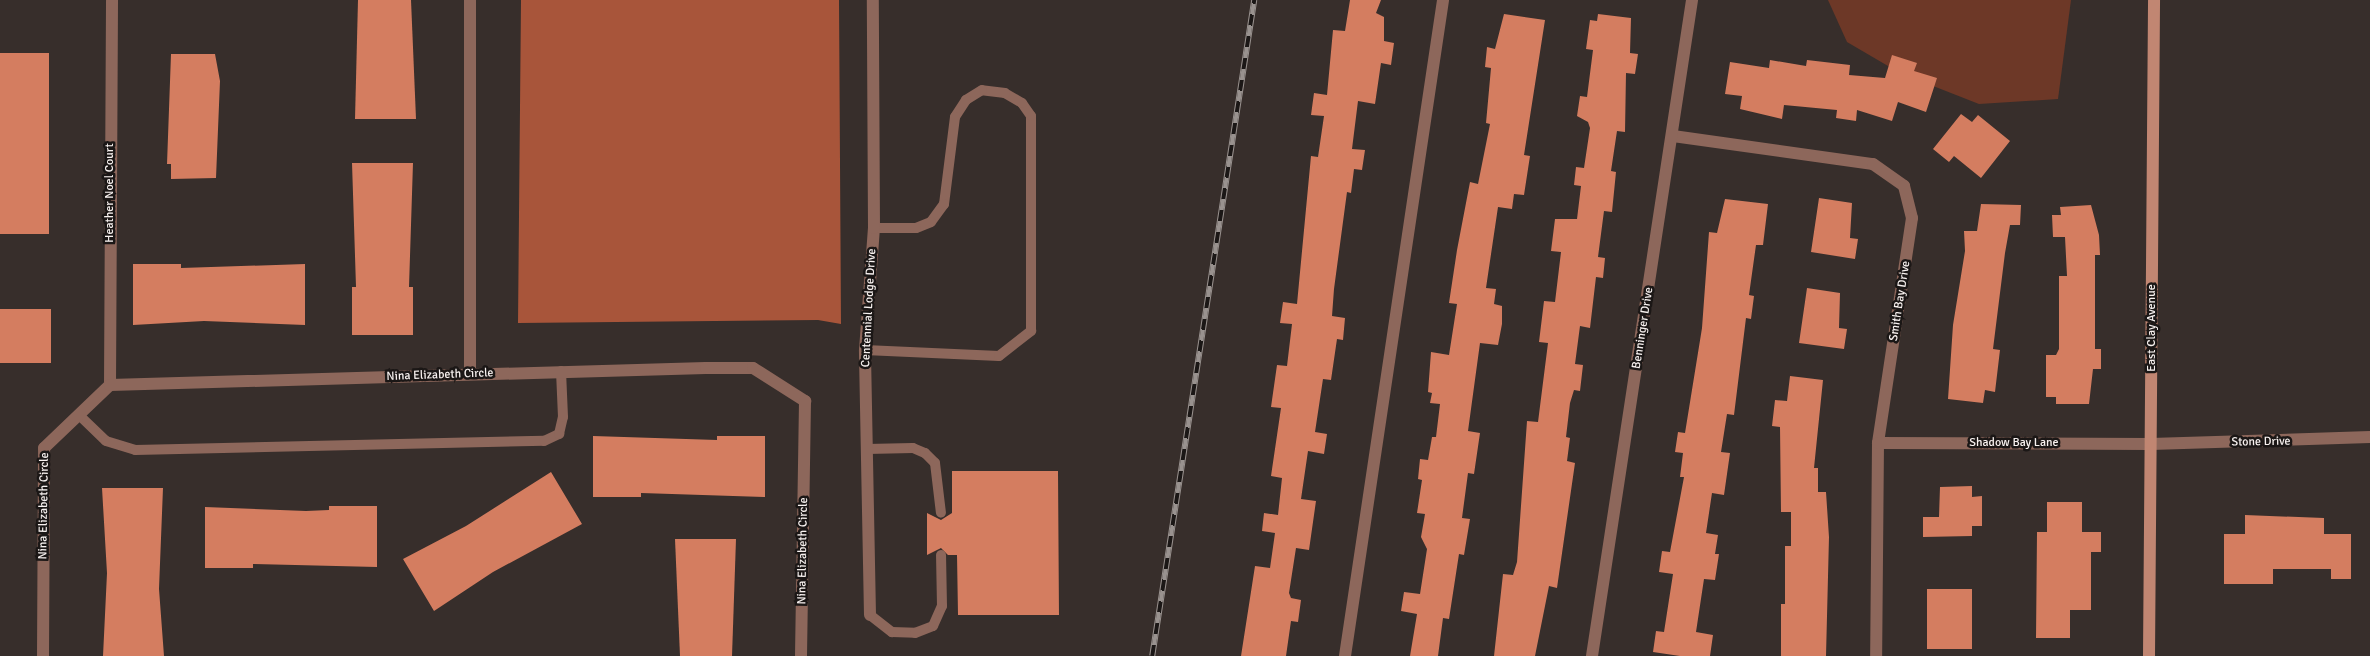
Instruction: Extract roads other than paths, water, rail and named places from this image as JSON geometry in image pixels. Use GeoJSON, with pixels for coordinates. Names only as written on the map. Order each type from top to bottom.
{"type":"FeatureCollection","features":[{"type":"Feature","properties":{"kind":"street","name":"Heather Noel Court"},"geometry":{"type":"LineString","coordinates":[[110,385],[112,0]]}},
{"type":"Feature","properties":{"kind":"street"},"geometry":{"type":"LineString","coordinates":[[470,0],[470,374]]}},
{"type":"Feature","properties":{"kind":"street","name":"Centennial Lodge Drive"},"geometry":{"type":"LineString","coordinates":[[870,615],[865,350],[874,228],[873,0]]}},
{"type":"Feature","properties":{"kind":"street"},"geometry":{"type":"LineString","coordinates":[[1345,656],[1443,0]]}},
{"type":"Feature","properties":{"kind":"street","name":"Benninger Drive"},"geometry":{"type":"LineString","coordinates":[[1592,656],[1673,136],[1692,0]]}},
{"type":"Feature","properties":{"kind":"street","name":"East Clay Avenue"},"geometry":{"type":"LineString","coordinates":[[2149,656],[2154,0]]}},
{"type":"Feature","properties":{"kind":"street","name":"Smith Bay Drive"},"geometry":{"type":"LineString","coordinates":[[1673,136],[1874,164],[1904,186],[1912,218],[1878,443],[1876,656]]}},
{"type":"Feature","properties":{"kind":"street","name":"Nina Elizabeth Circle"},"geometry":{"type":"LineString","coordinates":[[44,656],[44,448],[110,385],[561,371],[753,368],[806,401],[801,656]]}},
{"type":"Feature","properties":{"kind":"street","name":"Stone Drive"},"geometry":{"type":"LineString","coordinates":[[2151,444],[2370,437]]}},
{"type":"Feature","properties":{"kind":"street","name":"Shadow Bay Lane"},"geometry":{"type":"LineString","coordinates":[[1878,443],[2151,444]]}},
{"type":"Feature","properties":{"kind":"lane"},"geometry":{"type":"LineString","coordinates":[[865,350],[999,356],[1031,331],[1031,116],[1022,103],[1005,93],[982,90],[966,100],[955,117],[944,204],[932,222],[916,228],[874,228]]}},
{"type":"Feature","properties":{"kind":"lane"},"geometry":{"type":"LineString","coordinates":[[79,415],[106,441],[135,450],[544,441],[558,434],[563,417],[561,371]]}},
{"type":"Feature","properties":{"kind":"lane"},"geometry":{"type":"LineString","coordinates":[[867,449],[913,448],[925,453],[936,463],[940,480],[941,513]]}},
{"type":"Feature","properties":{"kind":"lane"},"geometry":{"type":"LineString","coordinates":[[870,615],[892,632],[915,633],[933,626],[942,606],[941,556]]}},
{"type":"Feature","properties":{"kind":"railway"},"geometry":{"type":"LineString","coordinates":[[1152,656],[1254,0]]}}]}
